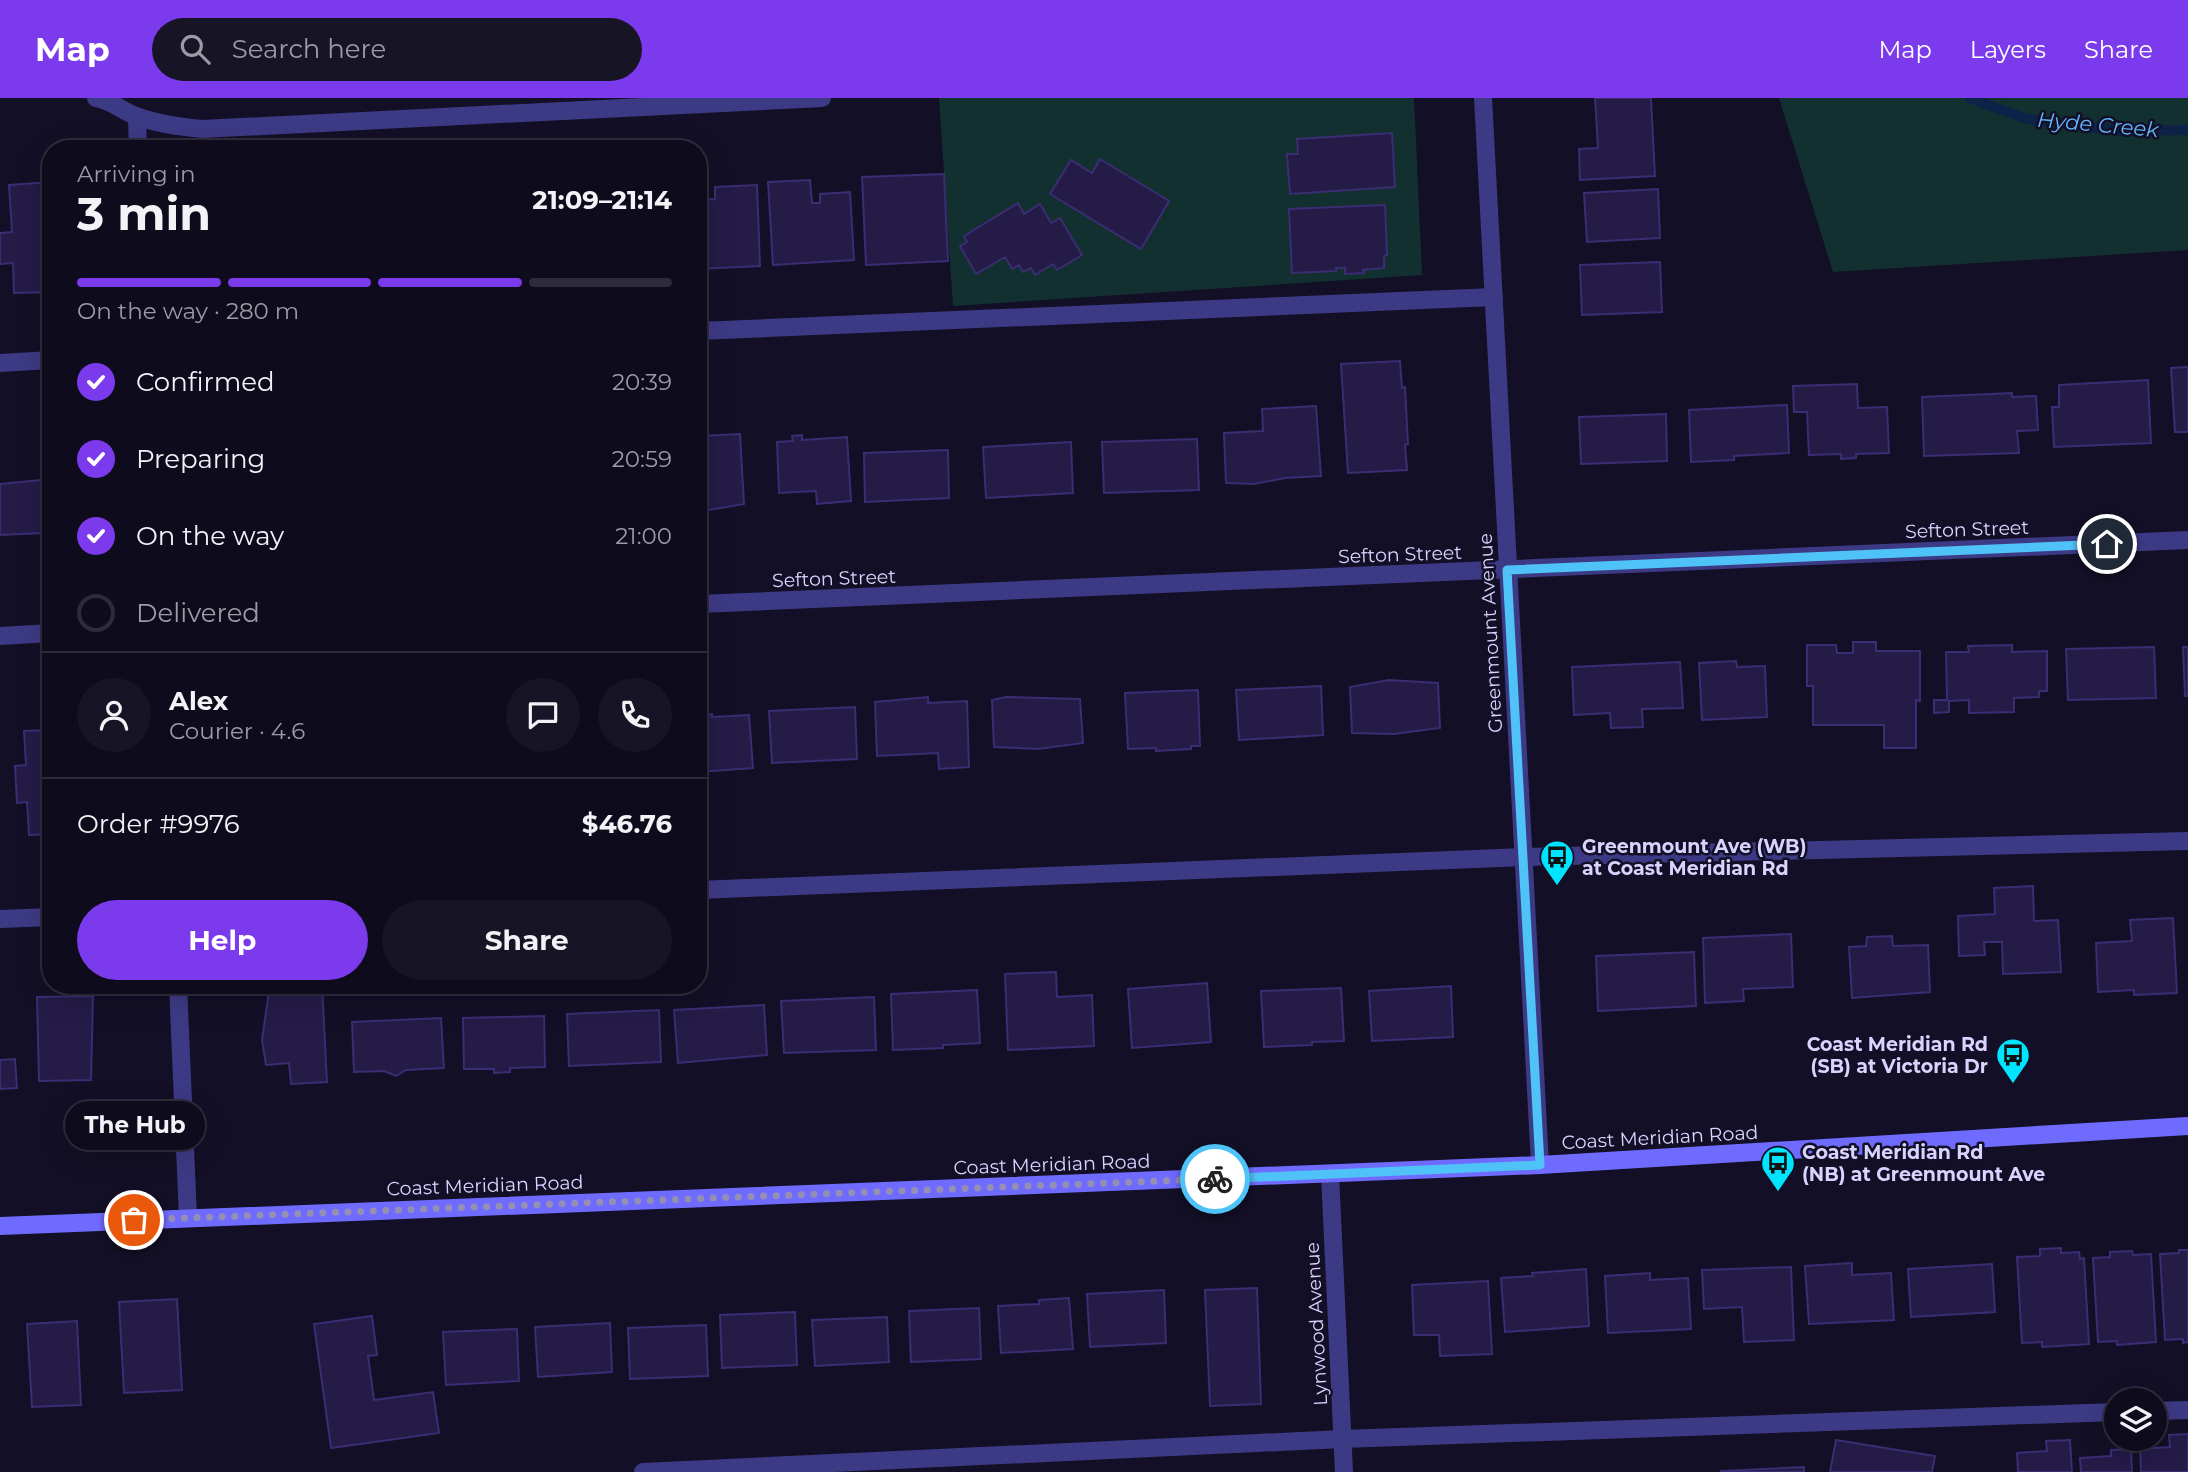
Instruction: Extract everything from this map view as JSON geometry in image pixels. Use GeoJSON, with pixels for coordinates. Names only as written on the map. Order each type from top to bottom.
{"type":"FeatureCollection","features":[{"type":"Feature","properties":{"kind":"main road","name":"Coast Meridian Road"},"geometry":{"type":"LineString","coordinates":[[0,1226],[1540,1165],[2188,1126]]}},
{"type":"Feature","properties":{"kind":"street"},"geometry":{"type":"LineString","coordinates":[[96,98],[137,117],[202,129],[822,98]]}},
{"type":"Feature","properties":{"kind":"street","name":"Greenmount Avenue"},"geometry":{"type":"LineString","coordinates":[[1483,98],[1540,1165]]}},
{"type":"Feature","properties":{"kind":"street"},"geometry":{"type":"LineString","coordinates":[[137,117],[138,140]]}},
{"type":"Feature","properties":{"kind":"street"},"geometry":{"type":"LineString","coordinates":[[707,331],[1494,296]]}},
{"type":"Feature","properties":{"kind":"street"},"geometry":{"type":"LineString","coordinates":[[0,363],[42,361]]}},
{"type":"Feature","properties":{"kind":"street","name":"Sefton Street"},"geometry":{"type":"LineString","coordinates":[[707,604],[2188,540]]}},
{"type":"Feature","properties":{"kind":"street"},"geometry":{"type":"LineString","coordinates":[[0,636],[42,634]]}},
{"type":"Feature","properties":{"kind":"street"},"geometry":{"type":"LineString","coordinates":[[707,890],[1524,858],[2188,841]]}},
{"type":"Feature","properties":{"kind":"street"},"geometry":{"type":"LineString","coordinates":[[0,919],[42,917]]}},
{"type":"Feature","properties":{"kind":"street"},"geometry":{"type":"LineString","coordinates":[[178,994],[188,1218]]}},
{"type":"Feature","properties":{"kind":"street","name":"Lynwood Avenue"},"geometry":{"type":"LineString","coordinates":[[1330,1174],[1344,1472]]}},
{"type":"Feature","properties":{"kind":"street"},"geometry":{"type":"LineString","coordinates":[[2167,1411],[2188,1410]]}},
{"type":"Feature","properties":{"kind":"street"},"geometry":{"type":"LineString","coordinates":[[643,1472],[1342,1439],[2104,1412]]}},
{"type":"Feature","properties":{"kind":"green space"},"geometry":{"type":"Polygon","coordinates":[[[939,98],[1414,98],[1422,275],[953,306],[939,98]]]}},
{"type":"Feature","properties":{"kind":"green space"},"geometry":{"type":"Polygon","coordinates":[[[1779,98],[2188,98],[2188,250],[1833,272],[1779,98]]]}},
{"type":"Feature","properties":{"kind":"building"},"geometry":{"type":"Polygon","coordinates":[[[1595,98],[1651,98],[1655,176],[1580,180],[1579,149],[1598,148],[1595,98]]]}},
{"type":"Feature","properties":{"kind":"building"},"geometry":{"type":"Polygon","coordinates":[[[1392,133],[1395,187],[1290,194],[1287,154],[1298,154],[1297,139],[1392,133]]]}},
{"type":"Feature","properties":{"kind":"building"},"geometry":{"type":"Polygon","coordinates":[[[1100,159],[1169,201],[1141,249],[1050,194],[1071,160],[1092,173],[1100,159]]]}},
{"type":"Feature","properties":{"kind":"building"},"geometry":{"type":"Polygon","coordinates":[[[944,174],[948,261],[866,265],[862,177],[944,174]]]}},
{"type":"Feature","properties":{"kind":"building"},"geometry":{"type":"Polygon","coordinates":[[[810,180],[812,203],[820,203],[820,194],[850,192],[854,260],[773,265],[768,182],[810,180]]]}},
{"type":"Feature","properties":{"kind":"building"},"geometry":{"type":"Polygon","coordinates":[[[42,183],[42,292],[14,293],[13,263],[0,264],[0,233],[12,232],[9,185],[42,183]]]}},
{"type":"Feature","properties":{"kind":"building"},"geometry":{"type":"Polygon","coordinates":[[[757,185],[760,266],[707,269],[707,199],[715,199],[715,187],[757,185]]]}},
{"type":"Feature","properties":{"kind":"building"},"geometry":{"type":"Polygon","coordinates":[[[1658,189],[1660,238],[1587,242],[1584,193],[1658,189]]]}},
{"type":"Feature","properties":{"kind":"building"},"geometry":{"type":"Polygon","coordinates":[[[1018,203],[1024,214],[1040,204],[1051,223],[1060,218],[1082,255],[1057,270],[1053,264],[1035,275],[1031,268],[1023,272],[1019,265],[1012,269],[1005,257],[976,274],[960,246],[967,242],[964,236],[1018,203]]]}},
{"type":"Feature","properties":{"kind":"building"},"geometry":{"type":"Polygon","coordinates":[[[1385,205],[1387,255],[1384,256],[1384,268],[1363,270],[1364,273],[1345,274],[1345,268],[1336,268],[1336,271],[1292,273],[1289,209],[1385,205]]]}},
{"type":"Feature","properties":{"kind":"building"},"geometry":{"type":"Polygon","coordinates":[[[1660,262],[1662,312],[1582,315],[1580,265],[1660,262]]]}},
{"type":"Feature","properties":{"kind":"building"},"geometry":{"type":"Polygon","coordinates":[[[1400,361],[1402,388],[1405,387],[1407,470],[1348,473],[1341,364],[1400,361]]]}},
{"type":"Feature","properties":{"kind":"building"},"geometry":{"type":"Polygon","coordinates":[[[2188,367],[2188,432],[2175,432],[2171,368],[2188,367]]]}},
{"type":"Feature","properties":{"kind":"building"},"geometry":{"type":"Polygon","coordinates":[[[2148,380],[2151,443],[2054,447],[2052,407],[2059,407],[2059,385],[2148,380]]]}},
{"type":"Feature","properties":{"kind":"building"},"geometry":{"type":"Polygon","coordinates":[[[1857,384],[1858,408],[1887,407],[1889,453],[1856,454],[1856,458],[1841,459],[1841,454],[1809,455],[1807,412],[1794,412],[1793,386],[1857,384]]]}},
{"type":"Feature","properties":{"kind":"building"},"geometry":{"type":"Polygon","coordinates":[[[2012,393],[2012,397],[2036,396],[2038,430],[2017,431],[2019,453],[1924,456],[1922,397],[2012,393]]]}},
{"type":"Feature","properties":{"kind":"building"},"geometry":{"type":"Polygon","coordinates":[[[1787,405],[1789,453],[1691,462],[1689,410],[1787,405]]]}},
{"type":"Feature","properties":{"kind":"building"},"geometry":{"type":"Polygon","coordinates":[[[1316,406],[1321,476],[1285,478],[1254,484],[1226,483],[1224,433],[1263,431],[1262,409],[1316,406]]]}},
{"type":"Feature","properties":{"kind":"building"},"geometry":{"type":"Polygon","coordinates":[[[1666,414],[1667,461],[1581,464],[1579,417],[1666,414]]]}},
{"type":"Feature","properties":{"kind":"building"},"geometry":{"type":"Polygon","coordinates":[[[740,434],[744,504],[707,510],[707,436],[740,434]]]}},
{"type":"Feature","properties":{"kind":"building"},"geometry":{"type":"Polygon","coordinates":[[[802,435],[802,440],[847,437],[851,501],[817,504],[816,491],[779,493],[777,442],[793,441],[792,436],[802,435]]]}},
{"type":"Feature","properties":{"kind":"building"},"geometry":{"type":"Polygon","coordinates":[[[1197,439],[1199,490],[1104,493],[1102,442],[1197,439]]]}},
{"type":"Feature","properties":{"kind":"building"},"geometry":{"type":"Polygon","coordinates":[[[1071,442],[1073,493],[986,498],[983,447],[1071,442]]]}},
{"type":"Feature","properties":{"kind":"building"},"geometry":{"type":"Polygon","coordinates":[[[948,450],[949,498],[865,502],[864,453],[948,450]]]}},
{"type":"Feature","properties":{"kind":"building"},"geometry":{"type":"Polygon","coordinates":[[[42,480],[42,533],[0,535],[0,484],[42,480]]]}},
{"type":"Feature","properties":{"kind":"building"},"geometry":{"type":"Polygon","coordinates":[[[1853,642],[1876,642],[1876,651],[1920,651],[1916,748],[1884,748],[1884,725],[1813,725],[1813,686],[1807,686],[1807,645],[1836,645],[1837,653],[1853,653],[1853,642]]]}},
{"type":"Feature","properties":{"kind":"building"},"geometry":{"type":"Polygon","coordinates":[[[2012,645],[2012,652],[2047,651],[2047,691],[2039,691],[2039,697],[2014,698],[2014,712],[1969,713],[1969,700],[1949,701],[1949,712],[1934,713],[1934,700],[1947,700],[1946,652],[1969,652],[1968,646],[2012,645]]]}},
{"type":"Feature","properties":{"kind":"building"},"geometry":{"type":"Polygon","coordinates":[[[2154,647],[2156,698],[2068,700],[2066,649],[2154,647]]]}},
{"type":"Feature","properties":{"kind":"building"},"geometry":{"type":"Polygon","coordinates":[[[2183,647],[2188,647],[2188,696],[2185,696],[2183,647]]]}},
{"type":"Feature","properties":{"kind":"building"},"geometry":{"type":"Polygon","coordinates":[[[1736,661],[1737,667],[1765,666],[1767,717],[1702,720],[1699,663],[1736,661]]]}},
{"type":"Feature","properties":{"kind":"building"},"geometry":{"type":"Polygon","coordinates":[[[1680,662],[1683,708],[1642,709],[1643,727],[1611,728],[1610,713],[1574,715],[1572,667],[1680,662]]]}},
{"type":"Feature","properties":{"kind":"building"},"geometry":{"type":"Polygon","coordinates":[[[1389,680],[1438,683],[1440,728],[1394,734],[1352,733],[1350,687],[1389,680]]]}},
{"type":"Feature","properties":{"kind":"building"},"geometry":{"type":"Polygon","coordinates":[[[1321,686],[1323,735],[1239,740],[1236,690],[1321,686]]]}},
{"type":"Feature","properties":{"kind":"building"},"geometry":{"type":"Polygon","coordinates":[[[1198,690],[1200,746],[1156,751],[1156,748],[1128,749],[1125,693],[1198,690]]]}},
{"type":"Feature","properties":{"kind":"building"},"geometry":{"type":"Polygon","coordinates":[[[928,697],[928,703],[967,701],[969,767],[939,769],[938,753],[877,756],[875,702],[928,697]]]}},
{"type":"Feature","properties":{"kind":"building"},"geometry":{"type":"Polygon","coordinates":[[[1006,697],[1080,699],[1083,743],[1038,749],[994,747],[992,700],[1006,697]]]}},
{"type":"Feature","properties":{"kind":"building"},"geometry":{"type":"Polygon","coordinates":[[[855,707],[857,759],[772,763],[769,711],[855,707]]]}},
{"type":"Feature","properties":{"kind":"building"},"geometry":{"type":"Polygon","coordinates":[[[707,714],[712,714],[712,717],[749,715],[753,768],[707,771],[707,714]]]}},
{"type":"Feature","properties":{"kind":"building"},"geometry":{"type":"Polygon","coordinates":[[[42,730],[42,834],[29,835],[27,802],[17,803],[15,766],[26,765],[24,731],[42,730]]]}},
{"type":"Feature","properties":{"kind":"building"},"geometry":{"type":"Polygon","coordinates":[[[2033,886],[2034,921],[2058,920],[2061,972],[2003,974],[2002,942],[1984,942],[1985,955],[1959,956],[1958,916],[1995,914],[1994,888],[2033,886]]]}},
{"type":"Feature","properties":{"kind":"building"},"geometry":{"type":"Polygon","coordinates":[[[2173,918],[2177,993],[2134,995],[2134,990],[2098,992],[2096,943],[2132,941],[2130,920],[2173,918]]]}},
{"type":"Feature","properties":{"kind":"building"},"geometry":{"type":"Polygon","coordinates":[[[1791,934],[1793,987],[1743,989],[1744,1001],[1705,1003],[1703,938],[1791,934]]]}},
{"type":"Feature","properties":{"kind":"building"},"geometry":{"type":"Polygon","coordinates":[[[1892,936],[1893,946],[1928,945],[1930,992],[1852,998],[1849,947],[1866,946],[1867,937],[1892,936]]]}},
{"type":"Feature","properties":{"kind":"building"},"geometry":{"type":"Polygon","coordinates":[[[1694,952],[1696,1006],[1598,1011],[1596,956],[1694,952]]]}},
{"type":"Feature","properties":{"kind":"building"},"geometry":{"type":"Polygon","coordinates":[[[1056,972],[1057,997],[1092,995],[1094,1046],[1008,1050],[1005,974],[1056,972]]]}},
{"type":"Feature","properties":{"kind":"building"},"geometry":{"type":"Polygon","coordinates":[[[1207,983],[1211,1042],[1132,1048],[1128,989],[1207,983]]]}},
{"type":"Feature","properties":{"kind":"building"},"geometry":{"type":"Polygon","coordinates":[[[1451,986],[1453,1037],[1372,1041],[1369,991],[1451,986]]]}},
{"type":"Feature","properties":{"kind":"building"},"geometry":{"type":"Polygon","coordinates":[[[1341,988],[1344,1041],[1264,1047],[1261,991],[1341,988]]]}},
{"type":"Feature","properties":{"kind":"building"},"geometry":{"type":"Polygon","coordinates":[[[977,990],[980,1043],[893,1050],[891,994],[977,990]]]}},
{"type":"Feature","properties":{"kind":"building"},"geometry":{"type":"Polygon","coordinates":[[[269,994],[322,994],[327,1082],[291,1084],[289,1063],[266,1065],[262,1040],[269,994]]]}},
{"type":"Feature","properties":{"kind":"building"},"geometry":{"type":"Polygon","coordinates":[[[93,996],[91,1080],[39,1081],[37,997],[93,996]]]}},
{"type":"Feature","properties":{"kind":"building"},"geometry":{"type":"Polygon","coordinates":[[[874,997],[876,1050],[784,1053],[781,1001],[874,997]]]}},
{"type":"Feature","properties":{"kind":"building"},"geometry":{"type":"Polygon","coordinates":[[[764,1005],[767,1055],[678,1063],[674,1010],[764,1005]]]}},
{"type":"Feature","properties":{"kind":"building"},"geometry":{"type":"Polygon","coordinates":[[[659,1010],[661,1062],[569,1066],[567,1014],[659,1010]]]}},
{"type":"Feature","properties":{"kind":"building"},"geometry":{"type":"Polygon","coordinates":[[[544,1016],[545,1067],[510,1068],[510,1072],[494,1073],[494,1069],[464,1069],[463,1018],[544,1016]]]}},
{"type":"Feature","properties":{"kind":"building"},"geometry":{"type":"Polygon","coordinates":[[[441,1018],[444,1068],[406,1070],[396,1076],[384,1071],[354,1072],[352,1022],[441,1018]]]}},
{"type":"Feature","properties":{"kind":"building"},"geometry":{"type":"Polygon","coordinates":[[[15,1059],[17,1088],[0,1089],[0,1060],[15,1059]]]}},
{"type":"Feature","properties":{"kind":"building"},"geometry":{"type":"Polygon","coordinates":[[[2061,1248],[2061,1253],[2079,1252],[2080,1259],[2084,1258],[2089,1344],[2042,1347],[2042,1342],[2022,1343],[2017,1257],[2040,1256],[2040,1249],[2061,1248]]]}},
{"type":"Feature","properties":{"kind":"building"},"geometry":{"type":"Polygon","coordinates":[[[2179,1250],[2188,1250],[2188,1342],[2183,1343],[2183,1339],[2165,1340],[2160,1254],[2179,1253],[2179,1250]]]}},
{"type":"Feature","properties":{"kind":"building"},"geometry":{"type":"Polygon","coordinates":[[[2132,1251],[2133,1255],[2151,1254],[2156,1342],[2117,1345],[2117,1341],[2098,1342],[2093,1258],[2110,1257],[2110,1252],[2132,1251]]]}},
{"type":"Feature","properties":{"kind":"building"},"geometry":{"type":"Polygon","coordinates":[[[1852,1263],[1852,1275],[1891,1273],[1894,1320],[1809,1324],[1805,1266],[1852,1263]]]}},
{"type":"Feature","properties":{"kind":"building"},"geometry":{"type":"Polygon","coordinates":[[[1992,1264],[1995,1312],[1911,1317],[1908,1269],[1992,1264]]]}},
{"type":"Feature","properties":{"kind":"building"},"geometry":{"type":"Polygon","coordinates":[[[1791,1267],[1794,1340],[1744,1342],[1742,1307],[1704,1309],[1702,1270],[1791,1267]]]}},
{"type":"Feature","properties":{"kind":"building"},"geometry":{"type":"Polygon","coordinates":[[[1586,1269],[1589,1326],[1505,1332],[1501,1278],[1586,1269]]]}},
{"type":"Feature","properties":{"kind":"building"},"geometry":{"type":"Polygon","coordinates":[[[1650,1273],[1650,1280],[1688,1278],[1691,1329],[1608,1333],[1605,1276],[1650,1273]]]}},
{"type":"Feature","properties":{"kind":"building"},"geometry":{"type":"Polygon","coordinates":[[[1488,1281],[1492,1354],[1440,1356],[1439,1335],[1414,1335],[1412,1285],[1488,1281]]]}},
{"type":"Feature","properties":{"kind":"building"},"geometry":{"type":"Polygon","coordinates":[[[1257,1288],[1261,1404],[1210,1406],[1205,1290],[1257,1288]]]}},
{"type":"Feature","properties":{"kind":"building"},"geometry":{"type":"Polygon","coordinates":[[[1164,1290],[1166,1343],[1090,1347],[1087,1294],[1164,1290]]]}},
{"type":"Feature","properties":{"kind":"building"},"geometry":{"type":"Polygon","coordinates":[[[1069,1298],[1073,1349],[1001,1353],[998,1306],[1039,1304],[1039,1300],[1069,1298]]]}},
{"type":"Feature","properties":{"kind":"building"},"geometry":{"type":"Polygon","coordinates":[[[177,1299],[182,1390],[124,1393],[119,1302],[177,1299]]]}},
{"type":"Feature","properties":{"kind":"building"},"geometry":{"type":"Polygon","coordinates":[[[979,1308],[981,1359],[911,1362],[909,1311],[979,1308]]]}},
{"type":"Feature","properties":{"kind":"building"},"geometry":{"type":"Polygon","coordinates":[[[795,1312],[797,1365],[722,1368],[720,1315],[795,1312]]]}},
{"type":"Feature","properties":{"kind":"building"},"geometry":{"type":"Polygon","coordinates":[[[372,1316],[377,1355],[368,1356],[374,1400],[433,1392],[439,1433],[331,1448],[314,1324],[372,1316]]]}},
{"type":"Feature","properties":{"kind":"building"},"geometry":{"type":"Polygon","coordinates":[[[887,1317],[889,1362],[815,1366],[812,1320],[887,1317]]]}},
{"type":"Feature","properties":{"kind":"building"},"geometry":{"type":"Polygon","coordinates":[[[77,1321],[81,1405],[32,1407],[27,1324],[77,1321]]]}},
{"type":"Feature","properties":{"kind":"building"},"geometry":{"type":"Polygon","coordinates":[[[610,1323],[612,1372],[538,1377],[535,1327],[610,1323]]]}},
{"type":"Feature","properties":{"kind":"building"},"geometry":{"type":"Polygon","coordinates":[[[706,1325],[708,1376],[630,1379],[628,1328],[706,1325]]]}},
{"type":"Feature","properties":{"kind":"building"},"geometry":{"type":"Polygon","coordinates":[[[517,1329],[519,1381],[446,1385],[443,1332],[517,1329]]]}},
{"type":"Feature","properties":{"kind":"building"},"geometry":{"type":"Polygon","coordinates":[[[2188,1434],[2188,1472],[2141,1472],[2140,1451],[2167,1451],[2167,1447],[2170,1447],[2169,1435],[2188,1434]]]}},
{"type":"Feature","properties":{"kind":"building"},"geometry":{"type":"Polygon","coordinates":[[[1836,1440],[1935,1456],[1932,1472],[1830,1472],[1836,1440]]]}},
{"type":"Feature","properties":{"kind":"building"},"geometry":{"type":"Polygon","coordinates":[[[2070,1440],[2072,1472],[2018,1472],[2017,1453],[2047,1451],[2046,1441],[2070,1440]]]}},
{"type":"Feature","properties":{"kind":"building"},"geometry":{"type":"Polygon","coordinates":[[[2111,1451],[2131,1451],[2132,1472],[2081,1472],[2080,1458],[2111,1456],[2111,1451]]]}},
{"type":"Feature","properties":{"kind":"building"},"geometry":{"type":"Polygon","coordinates":[[[1804,1467],[1804,1472],[1721,1472],[1721,1471],[1804,1467]]]}},
{"type":"Feature","properties":{"kind":"waterway","name":"Hyde Creek"},"geometry":{"type":"LineString","coordinates":[[1970,98],[2027,119],[2121,131],[2188,130]]}},
{"type":"Feature","properties":{"kind":"way so far"},"geometry":{"type":"LineString","coordinates":[[134,1220],[1215,1179]]}},
{"type":"Feature","properties":{"kind":"place","name":"Greenmount Ave (WB) at Coast Meridian Rd"},"geometry":{"type":"Point","coordinates":[1557,887]}},
{"type":"Feature","properties":{"kind":"place","name":"Coast Meridian Rd (SB) at Victoria Dr"},"geometry":{"type":"Point","coordinates":[2013,1085]}},
{"type":"Feature","properties":{"kind":"place","name":"Coast Meridian Rd (NB) at Greenmount Ave"},"geometry":{"type":"Point","coordinates":[1778,1193]}},
{"type":"Feature","properties":{"kind":"place","name":"The Hub"},"geometry":{"type":"Point","coordinates":[134,1220]}},
{"type":"Feature","properties":{"kind":"route"},"geometry":{"type":"LineString","coordinates":[[1215,1179],[1540,1165],[1507,570],[2107,544]]}}]}
